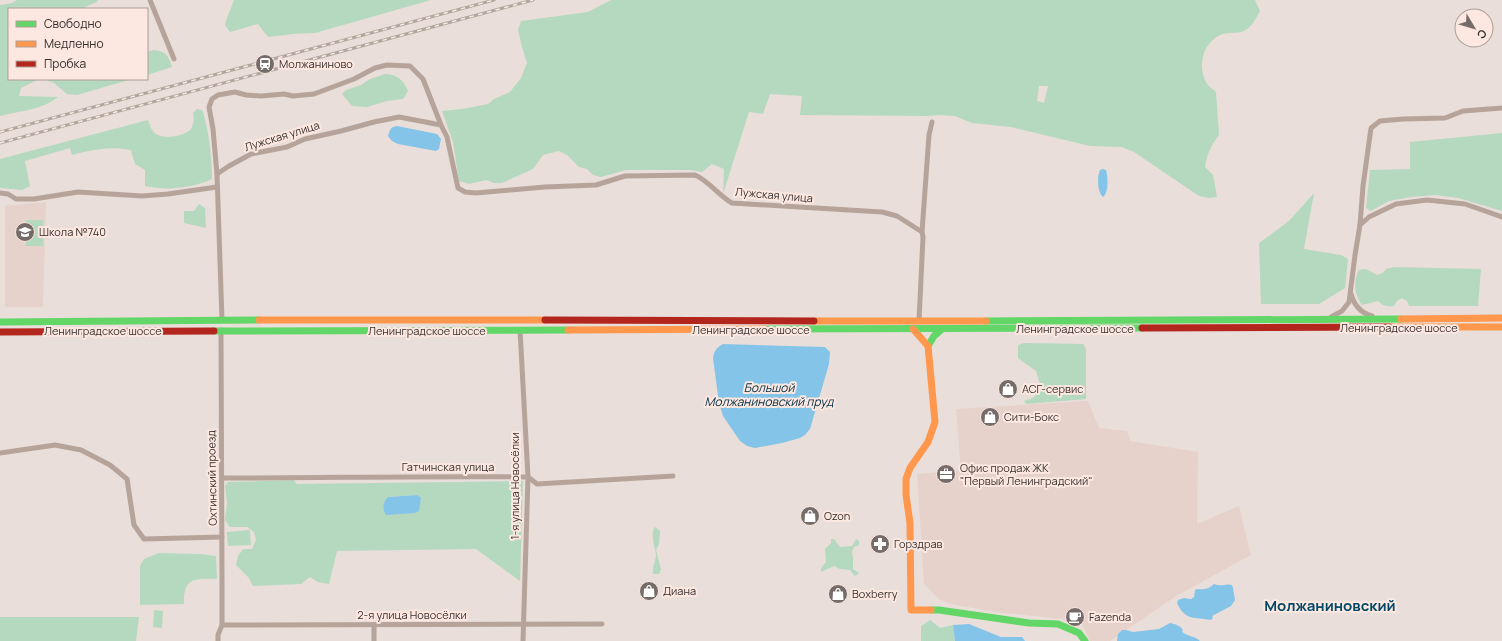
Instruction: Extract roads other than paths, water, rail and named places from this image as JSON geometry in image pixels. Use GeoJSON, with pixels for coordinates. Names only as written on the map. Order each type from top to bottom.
{"type":"FeatureCollection","features":[{"type":"Feature","properties":{"kind":"main road","name":"Ленинградское шоссе"},"geometry":{"type":"LineString","coordinates":[[0,322],[222,320],[1502,318]]}},
{"type":"Feature","properties":{"kind":"main road","name":"Ленинградское шоссе"},"geometry":{"type":"LineString","coordinates":[[0,332],[221,330],[1502,327]]}},
{"type":"Feature","properties":{"kind":"main road"},"geometry":{"type":"LineString","coordinates":[[913,329],[928,346],[935,422],[928,442],[910,468],[906,479],[906,495],[910,523],[911,610],[940,610],[1028,623],[1058,624],[1079,633],[1085,641]]}},
{"type":"Feature","properties":{"kind":"main road"},"geometry":{"type":"LineString","coordinates":[[928,346],[936,333],[942,329]]}},
{"type":"Feature","properties":{"kind":"street"},"geometry":{"type":"LineString","coordinates":[[150,0],[174,59]]}},
{"type":"Feature","properties":{"kind":"street","name":"Лужская улица"},"geometry":{"type":"LineString","coordinates":[[441,126],[399,117],[305,138],[287,147],[251,154],[217,174],[213,129],[209,107],[212,99],[218,95],[227,93],[235,92],[246,95],[261,96],[284,94],[298,96],[314,94],[334,88],[375,68],[388,65],[410,66],[423,79],[441,126],[447,137],[458,188],[465,192],[476,194],[545,187],[596,185],[625,176],[695,175],[702,178],[723,198],[732,203],[882,212],[897,216],[922,232]]}},
{"type":"Feature","properties":{"kind":"street"},"geometry":{"type":"LineString","coordinates":[[1325,319],[1342,311],[1349,302],[1360,225],[1363,186],[1371,128],[1380,121],[1445,118],[1463,111],[1502,108]]}},
{"type":"Feature","properties":{"kind":"street"},"geometry":{"type":"LineString","coordinates":[[919,320],[922,232],[929,135],[932,122]]}},
{"type":"Feature","properties":{"kind":"street"},"geometry":{"type":"LineString","coordinates":[[217,174],[222,320]]}},
{"type":"Feature","properties":{"kind":"street"},"geometry":{"type":"LineString","coordinates":[[0,193],[8,194],[16,199],[34,199],[78,192],[142,196],[217,187]]}},
{"type":"Feature","properties":{"kind":"street"},"geometry":{"type":"LineString","coordinates":[[1360,225],[1369,217],[1396,204],[1427,200],[1465,204],[1502,217]]}},
{"type":"Feature","properties":{"kind":"street"},"geometry":{"type":"LineString","coordinates":[[1351,293],[1353,300],[1360,310],[1368,315],[1382,318]]}},
{"type":"Feature","properties":{"kind":"street","name":"Охтинский проезд"},"geometry":{"type":"LineString","coordinates":[[218,641],[218,635],[222,625],[221,330]]}},
{"type":"Feature","properties":{"kind":"street","name":"1-я улица Новосёлки"},"geometry":{"type":"LineString","coordinates":[[520,330],[528,478],[523,641]]}},
{"type":"Feature","properties":{"kind":"street"},"geometry":{"type":"LineString","coordinates":[[0,453],[56,445],[81,450],[110,465],[127,479],[134,525],[144,539],[222,536]]}},
{"type":"Feature","properties":{"kind":"street","name":"Гатчинская улица"},"geometry":{"type":"LineString","coordinates":[[222,478],[389,478],[428,476],[528,478],[537,484],[673,476]]}},
{"type":"Feature","properties":{"kind":"street","name":"2-я улица Новосёлки"},"geometry":{"type":"LineString","coordinates":[[222,625],[602,624]]}},
{"type":"Feature","properties":{"kind":"street"},"geometry":{"type":"LineString","coordinates":[[374,625],[374,641]]}},
{"type":"Feature","properties":{"kind":"water"},"geometry":{"type":"Polygon","coordinates":[[[397,126],[437,134],[441,139],[439,149],[436,151],[398,144],[392,141],[388,136],[389,132],[392,128],[397,126]]]}},
{"type":"Feature","properties":{"kind":"water"},"geometry":{"type":"Polygon","coordinates":[[[1100,170],[1106,170],[1108,180],[1106,192],[1103,197],[1100,192],[1098,180],[1100,170]]]}},
{"type":"Feature","properties":{"kind":"water","name":"Большой Молжаниновский пруд"},"geometry":{"type":"Polygon","coordinates":[[[723,344],[825,347],[830,352],[829,364],[810,429],[805,435],[782,443],[755,448],[747,446],[740,441],[723,416],[719,403],[713,358],[716,350],[723,344]]]}},
{"type":"Feature","properties":{"kind":"water"},"geometry":{"type":"Polygon","coordinates":[[[417,495],[421,498],[419,511],[415,513],[386,515],[384,505],[388,497],[417,495]]]}},
{"type":"Feature","properties":{"kind":"water"},"geometry":{"type":"Polygon","coordinates":[[[1214,584],[1232,585],[1235,600],[1231,606],[1212,616],[1213,618],[1211,620],[1191,617],[1183,613],[1177,603],[1178,600],[1184,598],[1191,599],[1194,597],[1195,590],[1206,589],[1214,584]]]}},
{"type":"Feature","properties":{"kind":"water"},"geometry":{"type":"Polygon","coordinates":[[[1170,623],[1178,625],[1183,630],[1182,632],[1200,641],[1117,641],[1118,634],[1122,630],[1133,632],[1159,629],[1170,623]]]}},
{"type":"Feature","properties":{"kind":"water"},"geometry":{"type":"Polygon","coordinates":[[[969,624],[1001,637],[1022,637],[1025,641],[955,641],[953,625],[969,624]]]}},
{"type":"Feature","properties":{"kind":"railway"},"geometry":{"type":"LineString","coordinates":[[0,132],[494,0]]}},
{"type":"Feature","properties":{"kind":"railway"},"geometry":{"type":"LineString","coordinates":[[0,143],[533,0]]}},
{"type":"Feature","properties":{"kind":"place","name":"Молжаниново"},"geometry":{"type":"Point","coordinates":[265,64]}},
{"type":"Feature","properties":{"kind":"place","name":"Школа №740"},"geometry":{"type":"Point","coordinates":[25,232]}},
{"type":"Feature","properties":{"kind":"place","name":"АСГ-сервис"},"geometry":{"type":"Point","coordinates":[1008,389]}},
{"type":"Feature","properties":{"kind":"place","name":"Сити-Бокс"},"geometry":{"type":"Point","coordinates":[990,417]}},
{"type":"Feature","properties":{"kind":"place","name":"Офис продаж ЖК \"Первый Ленинградский\""},"geometry":{"type":"Point","coordinates":[946,474]}},
{"type":"Feature","properties":{"kind":"place","name":"Ozon"},"geometry":{"type":"Point","coordinates":[810,516]}},
{"type":"Feature","properties":{"kind":"place","name":"Горздрав"},"geometry":{"type":"Point","coordinates":[880,544]}},
{"type":"Feature","properties":{"kind":"place","name":"Диана"},"geometry":{"type":"Point","coordinates":[649,591]}},
{"type":"Feature","properties":{"kind":"place","name":"Boxberry"},"geometry":{"type":"Point","coordinates":[838,594]}},
{"type":"Feature","properties":{"kind":"place","name":"Fazenda"},"geometry":{"type":"Point","coordinates":[1075,617]}},
{"type":"Feature","properties":{"kind":"district","name":"Молжаниновский"},"geometry":{"type":"Point","coordinates":[1330,606]}}]}
